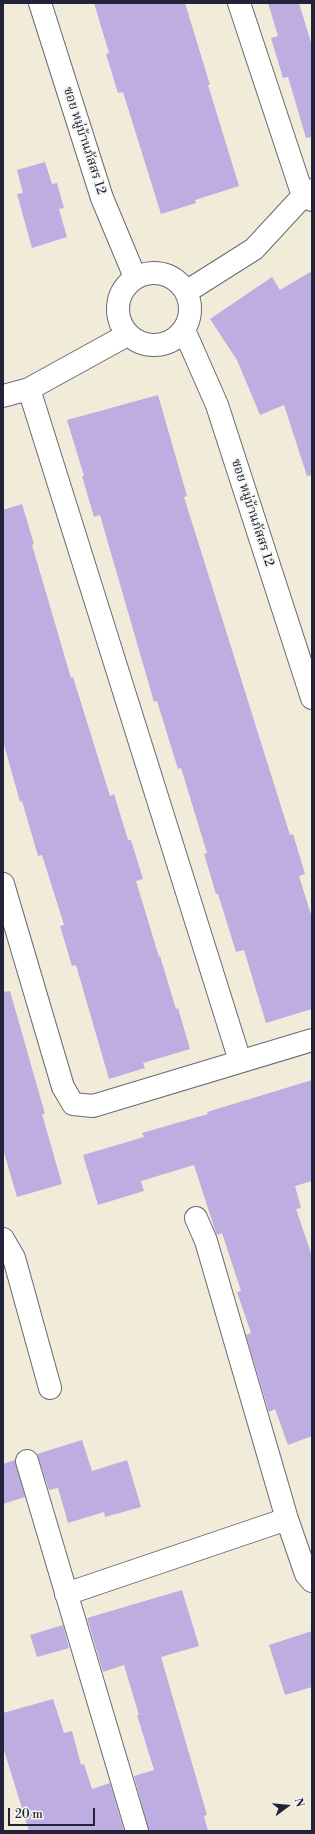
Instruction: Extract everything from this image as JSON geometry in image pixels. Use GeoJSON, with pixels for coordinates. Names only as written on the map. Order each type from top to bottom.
{"type":"FeatureCollection","features":[{"type":"Feature","properties":{"kind":"street","name":"ซอย หมู่บ้านภัสสร 12"},"geometry":{"type":"LineString","coordinates":[[40,3],[102,198],[135,277]]}},
{"type":"Feature","properties":{"kind":"street"},"geometry":{"type":"LineString","coordinates":[[186,292],[254,249],[309,195],[239,3]]}},
{"type":"Feature","properties":{"kind":"street"},"geometry":{"type":"LineString","coordinates":[[149,273],[164,274],[176,280],[186,292],[190,305],[189,318],[184,330],[172,342],[157,347],[140,344],[127,335],[118,321],[117,304],[123,289],[135,277],[149,273]]}},
{"type":"Feature","properties":{"kind":"street","name":"ซอย หมู่บ้านภัสสร 12"},"geometry":{"type":"LineString","coordinates":[[184,330],[217,405],[312,698]]}},
{"type":"Feature","properties":{"kind":"street"},"geometry":{"type":"LineString","coordinates":[[3,396],[29,389],[127,335]]}},
{"type":"Feature","properties":{"kind":"street"},"geometry":{"type":"LineString","coordinates":[[29,389],[240,1061]]}},
{"type":"Feature","properties":{"kind":"street"},"geometry":{"type":"LineString","coordinates":[[3,884],[63,1087],[73,1104],[93,1106],[312,1040]]}},
{"type":"Feature","properties":{"kind":"street"},"geometry":{"type":"LineString","coordinates":[[196,1218],[206,1241],[287,1519],[306,1574],[312,1581]]}},
{"type":"Feature","properties":{"kind":"street"},"geometry":{"type":"LineString","coordinates":[[3,1239],[14,1258],[50,1388]]}},
{"type":"Feature","properties":{"kind":"street"},"geometry":{"type":"LineString","coordinates":[[27,1461],[137,1831]]}},
{"type":"Feature","properties":{"kind":"street"},"geometry":{"type":"LineString","coordinates":[[66,1594],[287,1519]]}},
{"type":"Feature","properties":{"kind":"building"},"geometry":{"type":"Polygon","coordinates":[[[94,3],[185,3],[239,186],[195,200],[196,203],[161,214],[123,92],[118,93],[106,54],[109,53],[94,3]]]}},
{"type":"Feature","properties":{"kind":"building"},"geometry":{"type":"Polygon","coordinates":[[[268,3],[299,3],[312,46],[312,137],[306,138],[288,77],[283,78],[271,38],[278,36],[268,3]]]}},
{"type":"Feature","properties":{"kind":"building"},"geometry":{"type":"Polygon","coordinates":[[[45,162],[52,184],[57,183],[64,208],[59,209],[67,237],[32,248],[17,194],[23,193],[17,170],[45,162]]]}},
{"type":"Feature","properties":{"kind":"building"},"geometry":{"type":"Polygon","coordinates":[[[312,271],[312,475],[307,476],[284,405],[260,415],[237,360],[210,319],[272,277],[280,290],[312,271]]]}},
{"type":"Feature","properties":{"kind":"building"},"geometry":{"type":"Polygon","coordinates":[[[158,395],[187,496],[184,497],[290,835],[293,834],[305,874],[299,876],[312,918],[312,1009],[266,1023],[244,950],[236,952],[218,894],[216,894],[204,854],[207,853],[181,768],[178,769],[157,701],[154,702],[100,515],[94,517],[82,476],[84,476],[67,420],[158,395]]]}},
{"type":"Feature","properties":{"kind":"building"},"geometry":{"type":"Polygon","coordinates":[[[22,504],[34,544],[32,545],[71,678],[73,677],[110,796],[114,794],[128,840],[131,840],[143,879],[136,881],[159,957],[160,956],[176,1009],[178,1008],[190,1049],[143,1063],[145,1068],[109,1079],[76,965],[72,966],[60,926],[64,925],[42,855],[38,856],[22,801],[20,802],[3,741],[3,510],[22,504]]]}},
{"type":"Feature","properties":{"kind":"building"},"geometry":{"type":"Polygon","coordinates":[[[10,991],[45,1114],[42,1114],[62,1184],[17,1197],[3,1149],[3,992],[10,991]]]}},
{"type":"Feature","properties":{"kind":"building"},"geometry":{"type":"Polygon","coordinates":[[[312,1080],[312,1181],[295,1186],[301,1208],[296,1209],[312,1256],[312,1436],[288,1445],[275,1409],[269,1412],[246,1335],[251,1333],[237,1292],[241,1291],[222,1233],[217,1235],[215,1230],[194,1165],[141,1181],[144,1191],[98,1205],[83,1155],[144,1137],[142,1133],[208,1114],[207,1112],[312,1080]]]}},
{"type":"Feature","properties":{"kind":"building"},"geometry":{"type":"Polygon","coordinates":[[[82,1440],[92,1471],[127,1460],[141,1507],[105,1517],[104,1512],[68,1523],[58,1488],[49,1490],[37,1454],[82,1440]]]}},
{"type":"Feature","properties":{"kind":"building"},"geometry":{"type":"Polygon","coordinates":[[[15,1460],[25,1497],[3,1504],[3,1464],[15,1460]]]}},
{"type":"Feature","properties":{"kind":"building"},"geometry":{"type":"Polygon","coordinates":[[[182,1590],[199,1646],[161,1657],[207,1815],[204,1816],[208,1831],[149,1831],[134,1776],[154,1770],[137,1715],[139,1715],[124,1665],[103,1672],[87,1618],[182,1590]]]}},
{"type":"Feature","properties":{"kind":"building"},"geometry":{"type":"Polygon","coordinates":[[[63,1625],[69,1648],[37,1657],[30,1635],[63,1625]]]}},
{"type":"Feature","properties":{"kind":"building"},"geometry":{"type":"Polygon","coordinates":[[[312,1631],[312,1687],[285,1695],[269,1645],[312,1631]]]}},
{"type":"Feature","properties":{"kind":"building"},"geometry":{"type":"Polygon","coordinates":[[[53,1699],[64,1733],[72,1731],[81,1765],[84,1764],[92,1789],[110,1783],[124,1831],[29,1831],[3,1747],[3,1713],[53,1699]]]}}]}
